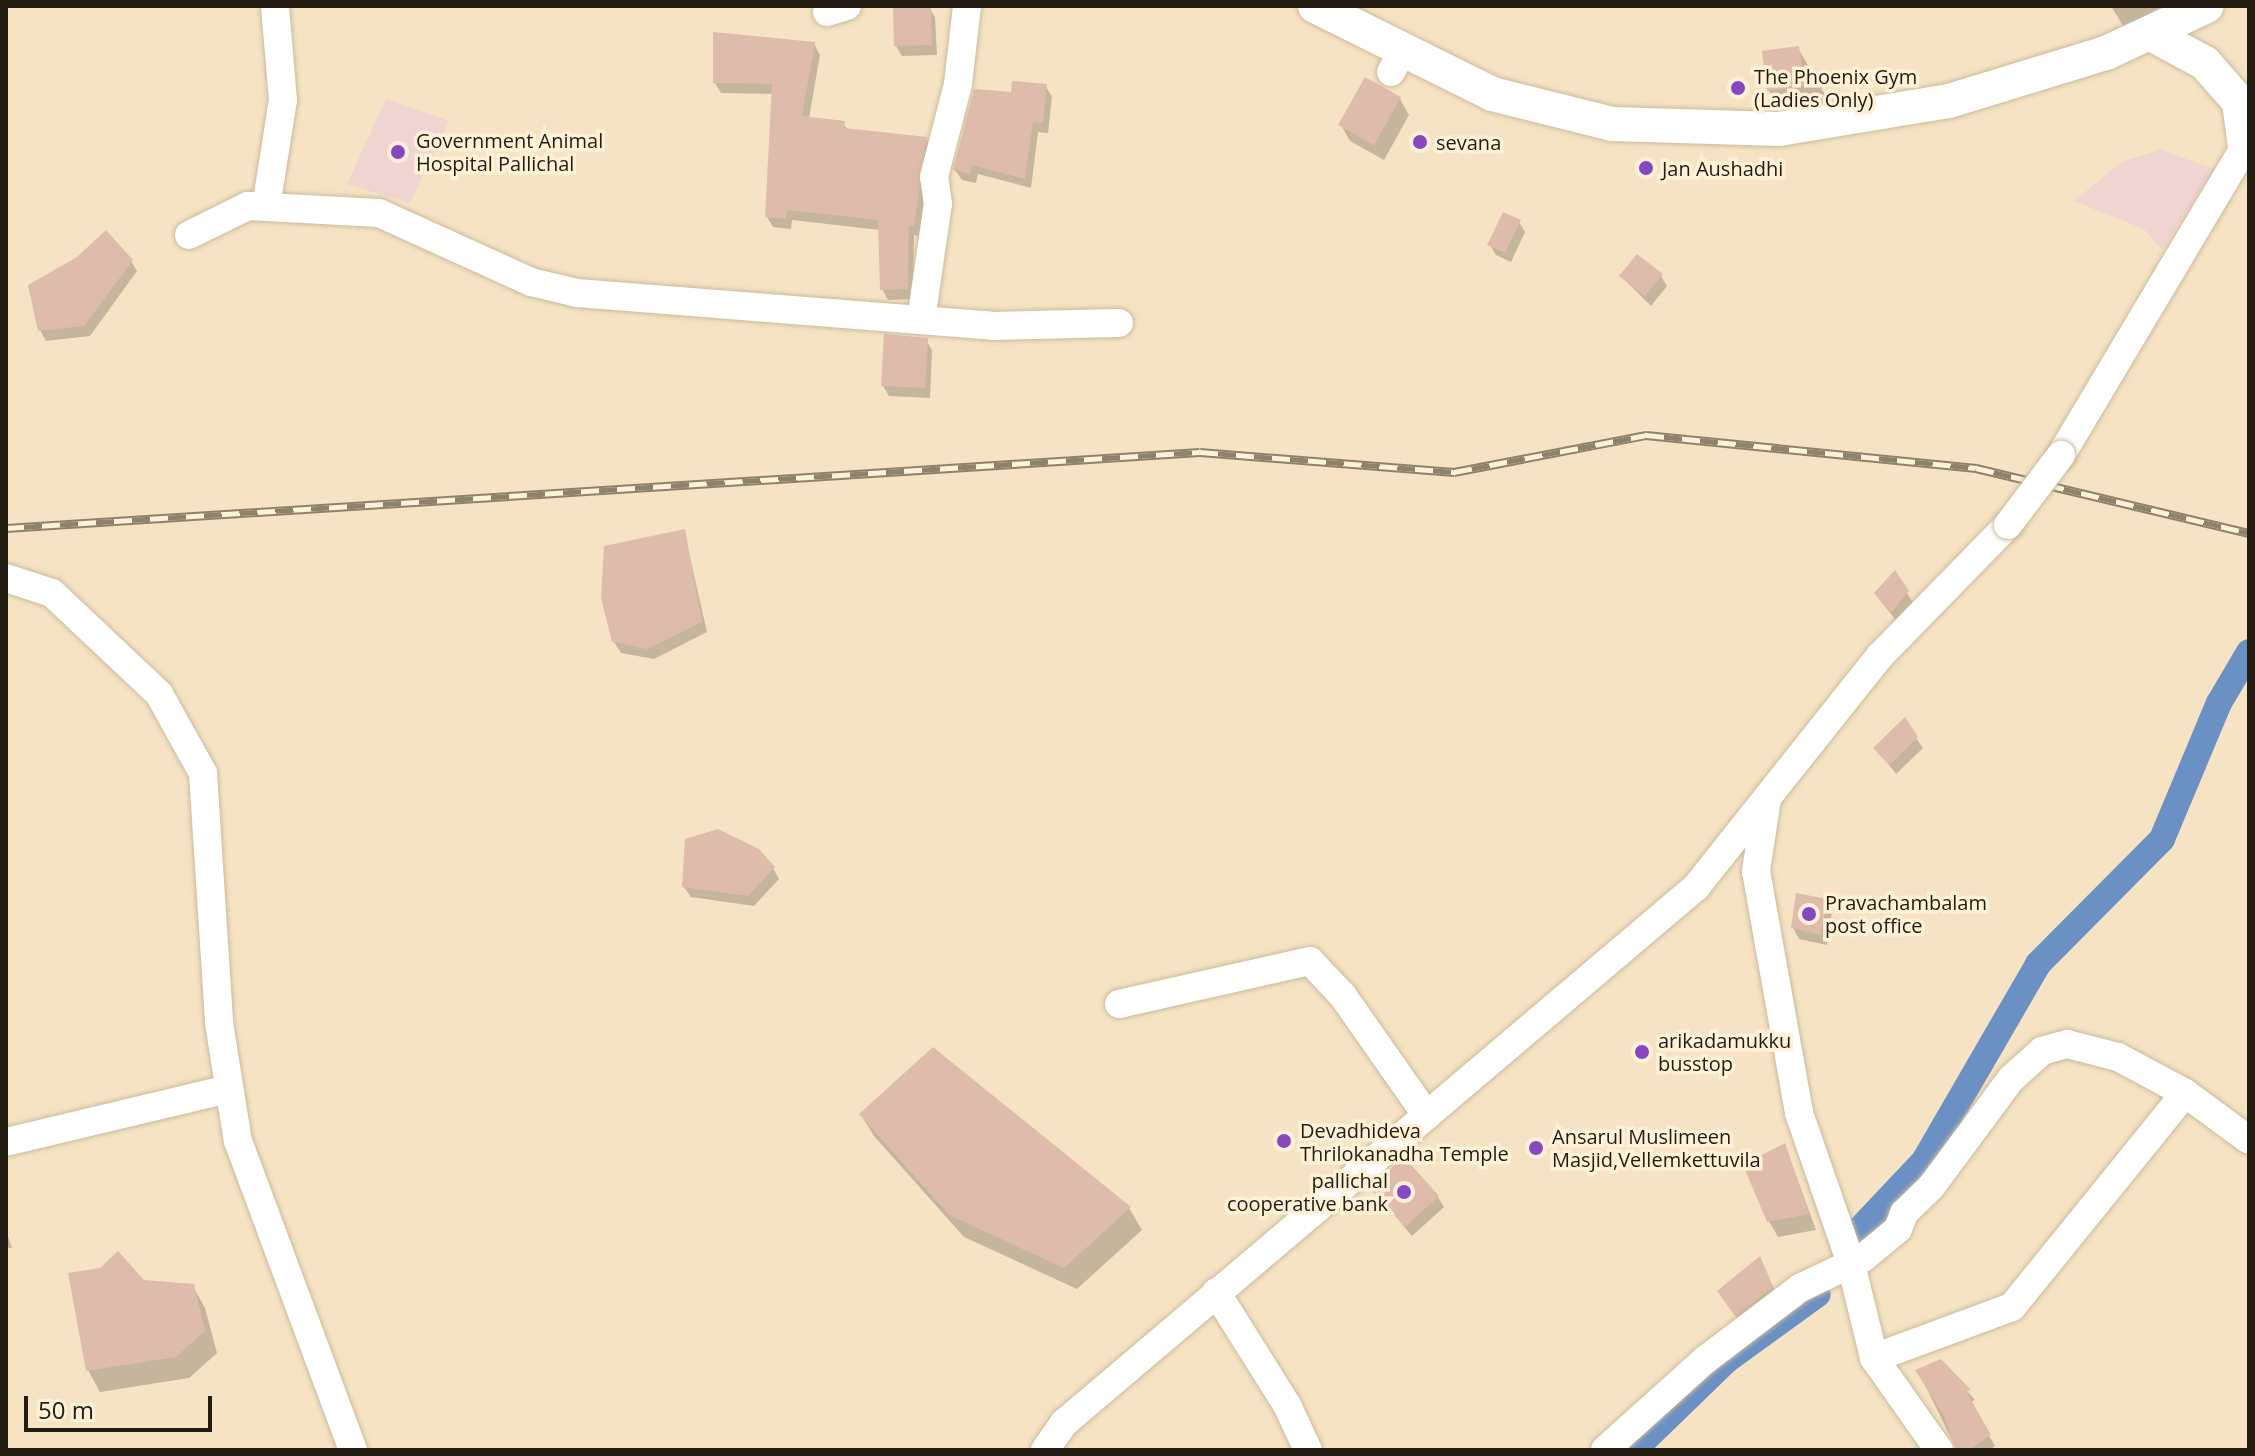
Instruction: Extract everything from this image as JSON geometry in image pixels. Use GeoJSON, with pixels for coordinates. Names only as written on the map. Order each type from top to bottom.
{"type":"FeatureCollection","features":[{"type":"Feature","properties":{"kind":"main road"},"geometry":{"type":"LineString","coordinates":[[1319,7],[1397,61],[1492,94],[1612,124],[1779,129],[1949,101],[2153,35],[2207,6]]}},
{"type":"Feature","properties":{"kind":"main road"},"geometry":{"type":"LineString","coordinates":[[2153,35],[2205,63],[2239,102],[2247,143]]}},
{"type":"Feature","properties":{"kind":"street"},"geometry":{"type":"LineString","coordinates":[[266,207],[283,100],[275,6]]}},
{"type":"Feature","properties":{"kind":"street"},"geometry":{"type":"LineString","coordinates":[[921,320],[938,204],[934,177],[958,84],[967,6]]}},
{"type":"Feature","properties":{"kind":"street"},"geometry":{"type":"LineString","coordinates":[[1045,1450],[1064,1423],[1696,887],[1880,656],[2008,525],[2061,455],[2247,143]]}},
{"type":"Feature","properties":{"kind":"street"},"geometry":{"type":"LineString","coordinates":[[189,235],[248,206],[379,213],[531,282],[577,293],[993,326],[1119,323]]}},
{"type":"Feature","properties":{"kind":"street"},"geometry":{"type":"LineString","coordinates":[[6,578],[52,593],[159,694],[203,773],[219,1023],[238,1141],[256,1198],[305,1312],[353,1450]]}},
{"type":"Feature","properties":{"kind":"street"},"geometry":{"type":"LineString","coordinates":[[1767,799],[1756,871],[1772,981],[1799,1113],[1850,1260],[1874,1358],[1939,1450]]}},
{"type":"Feature","properties":{"kind":"street"},"geometry":{"type":"LineString","coordinates":[[1119,1004],[1310,961],[1343,996],[1427,1116]]}},
{"type":"Feature","properties":{"kind":"street"},"geometry":{"type":"LineString","coordinates":[[1605,1450],[1705,1360],[1800,1288],[1850,1260],[1863,1258],[1898,1229],[1904,1213],[1931,1187],[2011,1079],[2042,1051],[2067,1044],[2101,1052],[2185,1093],[2249,1140]]}},
{"type":"Feature","properties":{"kind":"street"},"geometry":{"type":"LineString","coordinates":[[6,1142],[229,1089]]}},
{"type":"Feature","properties":{"kind":"street"},"geometry":{"type":"LineString","coordinates":[[1874,1358],[2012,1307],[2185,1093]]}},
{"type":"Feature","properties":{"kind":"street"},"geometry":{"type":"LineString","coordinates":[[1216,1292],[1287,1405],[1308,1450]]}},
{"type":"Feature","properties":{"kind":"shaded area","name":"Government Animal Hospital Pallichal"},"geometry":{"type":"Polygon","coordinates":[[[386,99],[449,121],[410,203],[347,184],[386,99]]]}},
{"type":"Feature","properties":{"kind":"shaded area"},"geometry":{"type":"Polygon","coordinates":[[[2161,150],[2214,169],[2162,250],[2144,229],[2074,201],[2123,161],[2161,150]]]}},
{"type":"Feature","properties":{"kind":"building"},"geometry":{"type":"Polygon","coordinates":[[[893,6],[931,6],[932,45],[894,46],[893,6]]]}},
{"type":"Feature","properties":{"kind":"building"},"geometry":{"type":"Polygon","coordinates":[[[713,32],[815,42],[802,116],[845,121],[844,128],[927,137],[914,226],[909,225],[908,289],[880,290],[878,220],[787,210],[786,219],[765,217],[772,84],[713,83],[713,32]]]}},
{"type":"Feature","properties":{"kind":"building"},"geometry":{"type":"Polygon","coordinates":[[[1799,46],[1804,86],[1767,91],[1762,51],[1799,46]]]}},
{"type":"Feature","properties":{"kind":"building"},"geometry":{"type":"Polygon","coordinates":[[[1365,77],[1401,97],[1374,145],[1338,125],[1365,77]]]}},
{"type":"Feature","properties":{"kind":"building"},"geometry":{"type":"Polygon","coordinates":[[[1012,81],[1047,84],[1043,123],[1033,122],[1025,179],[972,165],[970,174],[953,170],[974,89],[1011,92],[1012,81]]]}},
{"type":"Feature","properties":{"kind":"building"},"geometry":{"type":"Polygon","coordinates":[[[1503,212],[1521,220],[1505,253],[1487,245],[1503,212]]]}},
{"type":"Feature","properties":{"kind":"building"},"geometry":{"type":"Polygon","coordinates":[[[106,230],[133,260],[84,326],[38,331],[28,285],[77,257],[106,230]]]}},
{"type":"Feature","properties":{"kind":"building"},"geometry":{"type":"Polygon","coordinates":[[[1637,254],[1663,274],[1645,296],[1619,276],[1637,254]]]}},
{"type":"Feature","properties":{"kind":"building"},"geometry":{"type":"Polygon","coordinates":[[[884,334],[928,338],[925,388],[881,386],[884,334]]]}},
{"type":"Feature","properties":{"kind":"building"},"geometry":{"type":"Polygon","coordinates":[[[685,529],[702,622],[647,649],[612,642],[601,598],[604,546],[685,529]]]}},
{"type":"Feature","properties":{"kind":"building"},"geometry":{"type":"Polygon","coordinates":[[[1895,570],[1909,591],[1890,613],[1874,593],[1895,570]]]}},
{"type":"Feature","properties":{"kind":"building"},"geometry":{"type":"Polygon","coordinates":[[[1905,717],[1918,737],[1889,765],[1873,748],[1905,717]]]}},
{"type":"Feature","properties":{"kind":"building"},"geometry":{"type":"Polygon","coordinates":[[[718,829],[759,849],[775,867],[748,896],[682,887],[685,839],[718,829]]]}},
{"type":"Feature","properties":{"kind":"building","name":"Pravachambalam post office"},"geometry":{"type":"Polygon","coordinates":[[[1796,893],[1827,899],[1821,935],[1791,928],[1796,893]]]}},
{"type":"Feature","properties":{"kind":"building"},"geometry":{"type":"Polygon","coordinates":[[[933,1047],[1131,1207],[1064,1268],[949,1215],[859,1114],[933,1047]]]}},
{"type":"Feature","properties":{"kind":"building"},"geometry":{"type":"Polygon","coordinates":[[[1785,1143],[1809,1214],[1767,1222],[1743,1165],[1785,1143]]]}},
{"type":"Feature","properties":{"kind":"building","name":"pallichal cooperative bank"},"geometry":{"type":"Polygon","coordinates":[[[1404,1157],[1439,1196],[1405,1227],[1369,1188],[1404,1157]]]}},
{"type":"Feature","properties":{"kind":"building"},"geometry":{"type":"Polygon","coordinates":[[[118,1251],[144,1280],[194,1284],[205,1331],[176,1357],[86,1371],[68,1273],[100,1268],[118,1251]]]}},
{"type":"Feature","properties":{"kind":"building"},"geometry":{"type":"Polygon","coordinates":[[[1760,1256],[1773,1287],[1735,1316],[1717,1291],[1760,1256]]]}},
{"type":"Feature","properties":{"kind":"building"},"geometry":{"type":"Polygon","coordinates":[[[1941,1359],[1971,1390],[1966,1391],[1991,1435],[1969,1450],[1956,1450],[1944,1416],[1915,1370],[1941,1359]]]}},
{"type":"Feature","properties":{"kind":"waterway"},"geometry":{"type":"LineString","coordinates":[[1858,1231],[1924,1161],[2038,964],[2162,839],[2219,703],[2249,652]]}},
{"type":"Feature","properties":{"kind":"waterway"},"geometry":{"type":"LineString","coordinates":[[1634,1450],[1727,1360],[1818,1294]]}},
{"type":"Feature","properties":{"kind":"railway"},"geometry":{"type":"LineString","coordinates":[[6,528],[1200,452],[1454,472],[1646,435],[1976,468],[2249,533]]}},
{"type":"Feature","properties":{"kind":"place","name":"The Phoenix Gym (Ladies Only)"},"geometry":{"type":"Point","coordinates":[1738,88]}},
{"type":"Feature","properties":{"kind":"place","name":"sevana"},"geometry":{"type":"Point","coordinates":[1420,142]}},
{"type":"Feature","properties":{"kind":"place","name":"Government Animal Hospital Pallichal"},"geometry":{"type":"Point","coordinates":[398,152]}},
{"type":"Feature","properties":{"kind":"place","name":"Jan Aushadhi"},"geometry":{"type":"Point","coordinates":[1646,168]}},
{"type":"Feature","properties":{"kind":"place","name":"Pravachambalam post office"},"geometry":{"type":"Point","coordinates":[1809,914]}},
{"type":"Feature","properties":{"kind":"place","name":"arikadamukku busstop"},"geometry":{"type":"Point","coordinates":[1642,1052]}},
{"type":"Feature","properties":{"kind":"place","name":"Devadhideva Thrilokanadha Temple"},"geometry":{"type":"Point","coordinates":[1284,1141]}},
{"type":"Feature","properties":{"kind":"place","name":"Ansarul Muslimeen Masjid,Vellemkettuvila"},"geometry":{"type":"Point","coordinates":[1536,1148]}},
{"type":"Feature","properties":{"kind":"place","name":"pallichal cooperative bank"},"geometry":{"type":"Point","coordinates":[1404,1192]}}]}
